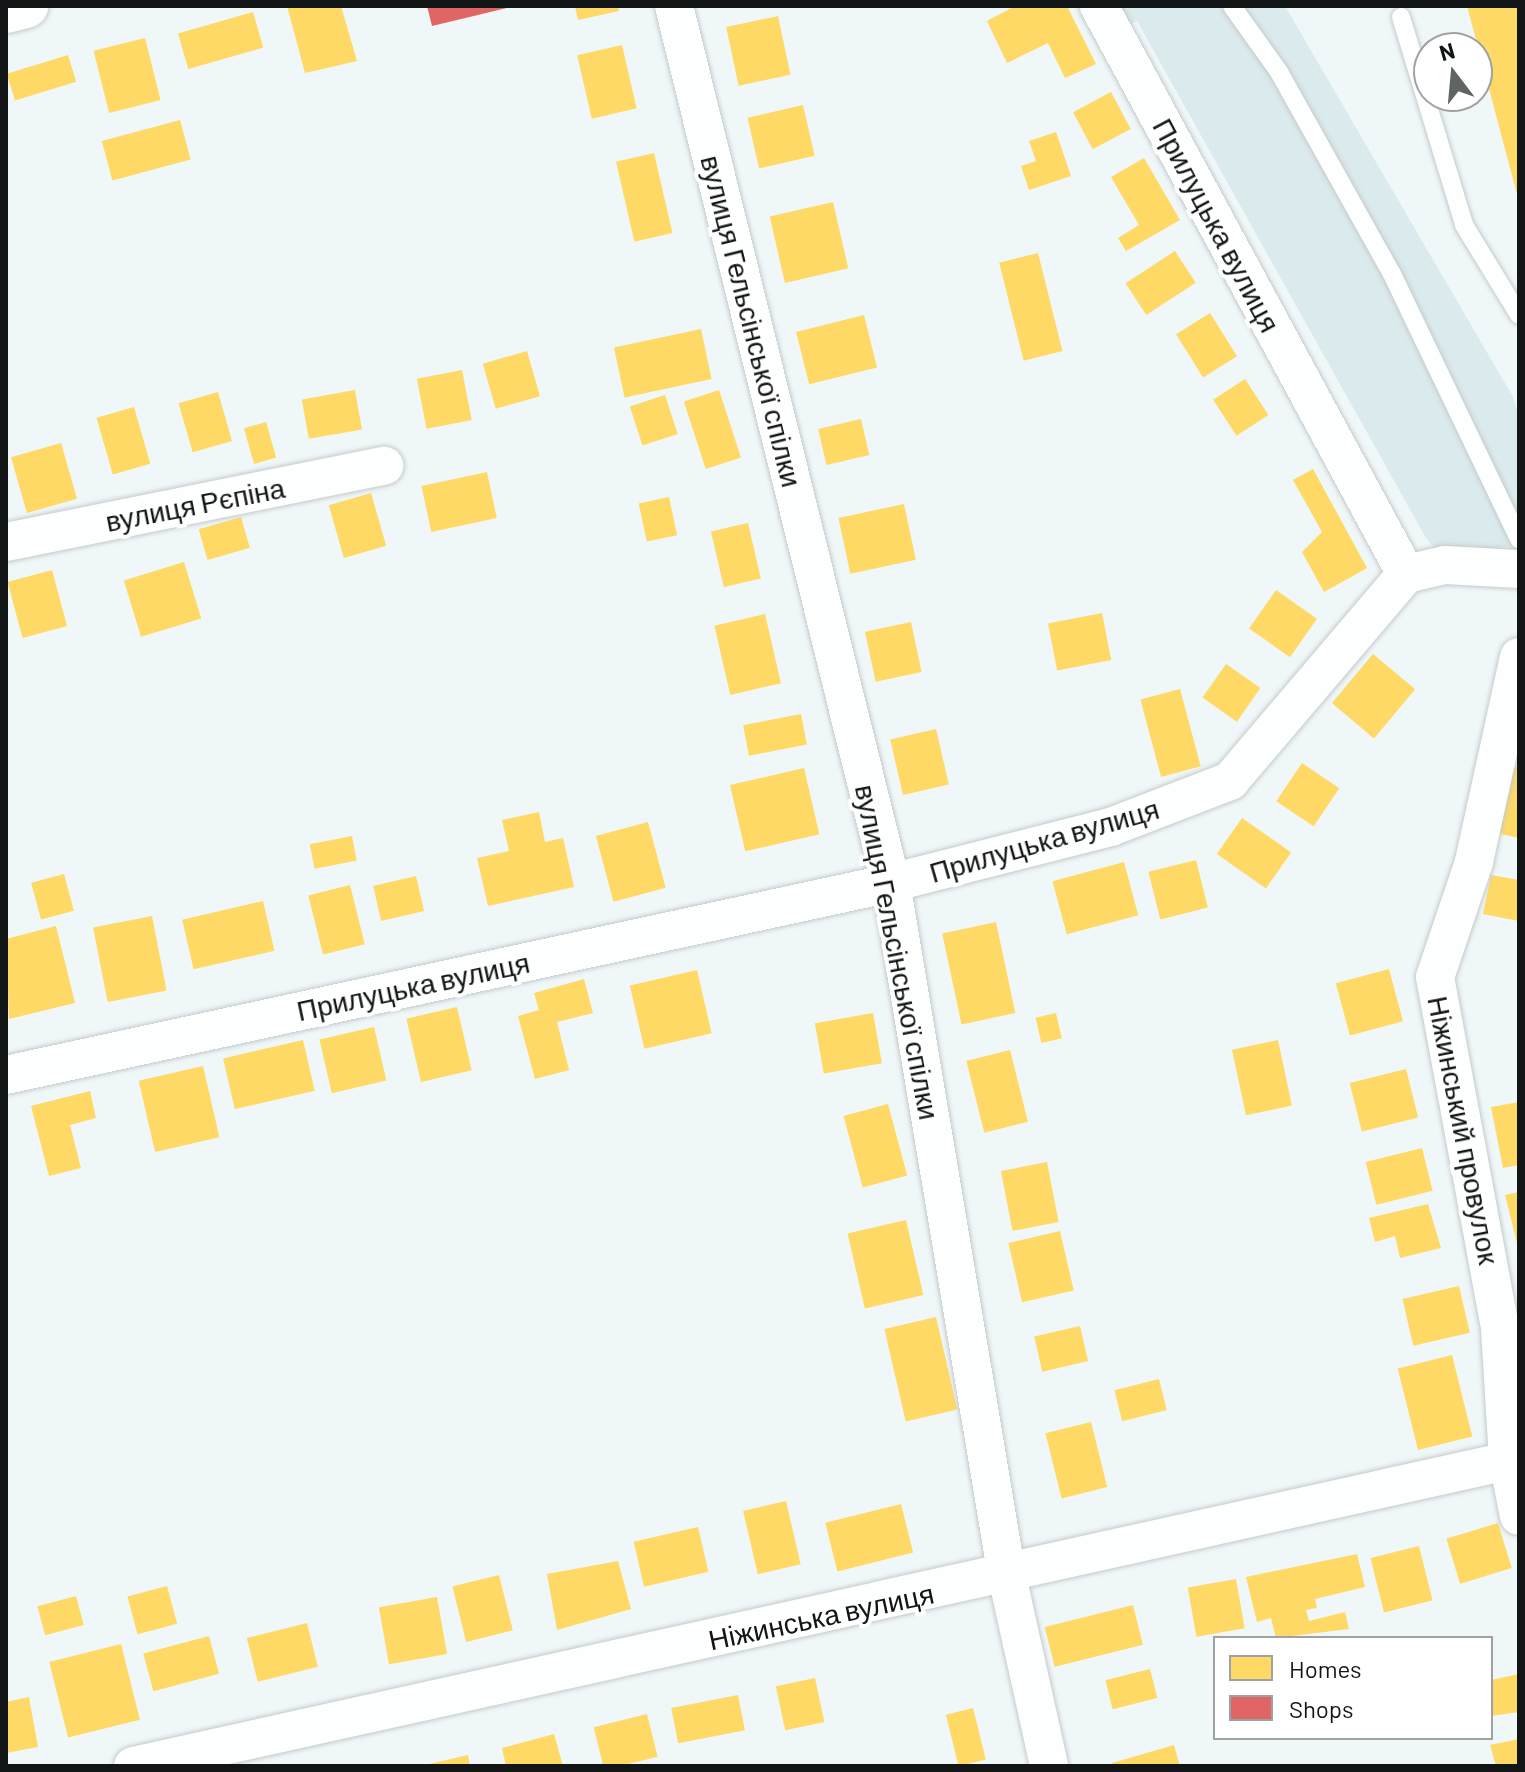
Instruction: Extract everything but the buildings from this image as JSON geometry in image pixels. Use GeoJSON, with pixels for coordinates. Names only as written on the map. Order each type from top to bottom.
{"type":"FeatureCollection","features":[{"type":"Feature","properties":{"kind":"main road"},"geometry":{"type":"LineString","coordinates":[[6,11],[26,6]]}},
{"type":"Feature","properties":{"kind":"street","name":"вулиця Гельсінської спілки"},"geometry":{"type":"LineString","coordinates":[[674,6],[891,883],[1007,1576],[1049,1766]]}},
{"type":"Feature","properties":{"kind":"street","name":"Прилуцька вулиця"},"geometry":{"type":"LineString","coordinates":[[6,1075],[891,883],[1111,827],[1230,781],[1406,574],[1099,6]]}},
{"type":"Feature","properties":{"kind":"street","name":"вулиця Рєпіна"},"geometry":{"type":"LineString","coordinates":[[6,542],[384,466]]}},
{"type":"Feature","properties":{"kind":"street"},"geometry":{"type":"LineString","coordinates":[[1406,574],[1445,565],[1519,569]]}},
{"type":"Feature","properties":{"kind":"street","name":"Ніжинський провулок"},"geometry":{"type":"LineString","coordinates":[[1519,657],[1474,862],[1435,977],[1500,1329],[1508,1461],[1519,1516]]}},
{"type":"Feature","properties":{"kind":"street","name":"Ніжинська вулиця"},"geometry":{"type":"LineString","coordinates":[[133,1766],[1007,1576],[1508,1461]]}},
{"type":"Feature","properties":{"kind":"lane"},"geometry":{"type":"LineString","coordinates":[[1232,6],[1279,72],[1392,274],[1519,539]]}},
{"type":"Feature","properties":{"kind":"lane"},"geometry":{"type":"LineString","coordinates":[[1401,17],[1464,225],[1519,315]]}},
{"type":"Feature","properties":{"kind":"shaded area"},"geometry":{"type":"Polygon","coordinates":[[[1114,6],[1285,6],[1513,397],[1519,415],[1519,545],[1439,554],[1426,538],[1137,21],[1126,26],[1114,6]]]}}]}
